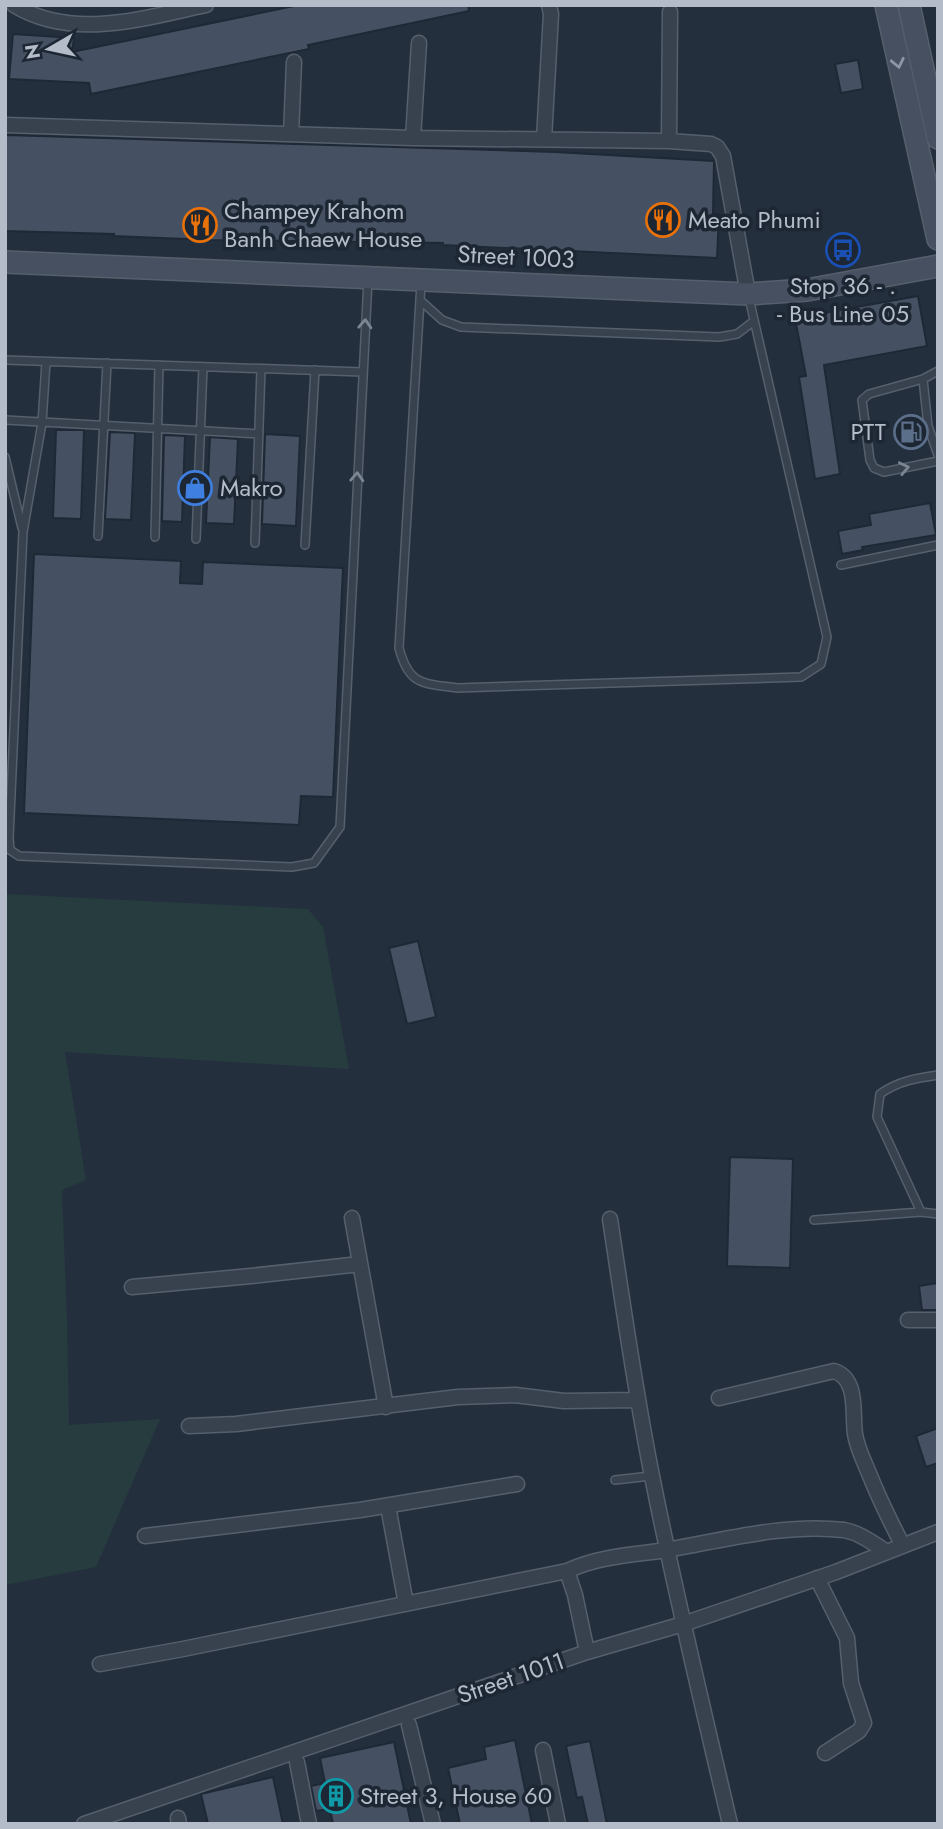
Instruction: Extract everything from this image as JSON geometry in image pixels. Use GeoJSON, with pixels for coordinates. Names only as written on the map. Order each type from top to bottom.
{"type":"FeatureCollection","features":[{"type":"Feature","properties":{"kind":"main road"},"geometry":{"type":"LineString","coordinates":[[886,5],[938,239]]}},
{"type":"Feature","properties":{"kind":"main road"},"geometry":{"type":"LineString","coordinates":[[909,5],[938,138]]}},
{"type":"Feature","properties":{"kind":"main road","name":"Street 1003"},"geometry":{"type":"LineString","coordinates":[[5,262],[368,277],[421,290],[748,294],[807,290],[938,266]]}},
{"type":"Feature","properties":{"kind":"street"},"geometry":{"type":"LineString","coordinates":[[14,5],[39,17],[81,25],[110,24],[206,5]]}},
{"type":"Feature","properties":{"kind":"street"},"geometry":{"type":"LineString","coordinates":[[544,139],[551,14],[549,5]]}},
{"type":"Feature","properties":{"kind":"street"},"geometry":{"type":"LineString","coordinates":[[669,141],[670,12]]}},
{"type":"Feature","properties":{"kind":"street"},"geometry":{"type":"LineString","coordinates":[[414,138],[419,43]]}},
{"type":"Feature","properties":{"kind":"street"},"geometry":{"type":"LineString","coordinates":[[291,134],[294,62]]}},
{"type":"Feature","properties":{"kind":"street"},"geometry":{"type":"LineString","coordinates":[[5,125],[711,144],[723,156],[748,294]]}},
{"type":"Feature","properties":{"kind":"street"},"geometry":{"type":"LineString","coordinates":[[352,1218],[386,1407]]}},
{"type":"Feature","properties":{"kind":"street"},"geometry":{"type":"LineString","coordinates":[[610,1219],[652,1476],[683,1624],[730,1824]]}},
{"type":"Feature","properties":{"kind":"street"},"geometry":{"type":"LineString","coordinates":[[132,1287],[360,1264]]}},
{"type":"Feature","properties":{"kind":"street"},"geometry":{"type":"LineString","coordinates":[[908,1320],[938,1320]]}},
{"type":"Feature","properties":{"kind":"street"},"geometry":{"type":"LineString","coordinates":[[719,1398],[834,1371],[845,1377],[851,1389],[855,1437],[860,1454],[903,1546]]}},
{"type":"Feature","properties":{"kind":"street"},"geometry":{"type":"LineString","coordinates":[[189,1426],[236,1424],[469,1397],[515,1395],[564,1401],[638,1400]]}},
{"type":"Feature","properties":{"kind":"street"},"geometry":{"type":"LineString","coordinates":[[145,1536],[388,1506],[517,1483]]}},
{"type":"Feature","properties":{"kind":"street"},"geometry":{"type":"LineString","coordinates":[[388,1506],[406,1604]]}},
{"type":"Feature","properties":{"kind":"street"},"geometry":{"type":"LineString","coordinates":[[100,1664],[567,1571],[586,1562],[606,1558],[754,1534],[797,1529],[852,1532],[887,1552]]}},
{"type":"Feature","properties":{"kind":"street","name":"Street 1011"},"geometry":{"type":"LineString","coordinates":[[84,1824],[587,1651],[683,1624],[937,1535]]}},
{"type":"Feature","properties":{"kind":"street"},"geometry":{"type":"LineString","coordinates":[[567,1571],[587,1651]]}},
{"type":"Feature","properties":{"kind":"street"},"geometry":{"type":"LineString","coordinates":[[817,1578],[847,1638],[851,1683],[864,1723],[859,1731],[825,1753]]}},
{"type":"Feature","properties":{"kind":"street"},"geometry":{"type":"LineString","coordinates":[[409,1726],[433,1824]]}},
{"type":"Feature","properties":{"kind":"street"},"geometry":{"type":"LineString","coordinates":[[543,1750],[558,1824]]}},
{"type":"Feature","properties":{"kind":"street"},"geometry":{"type":"LineString","coordinates":[[297,1762],[309,1824]]}},
{"type":"Feature","properties":{"kind":"lane"},"geometry":{"type":"LineString","coordinates":[[911,121],[935,116]]}},
{"type":"Feature","properties":{"kind":"lane"},"geometry":{"type":"LineString","coordinates":[[46,362],[42,422],[23,532],[10,850],[19,856],[292,867],[314,863],[340,827],[368,277]]}},
{"type":"Feature","properties":{"kind":"lane"},"geometry":{"type":"LineString","coordinates":[[421,290],[442,320],[461,327],[719,337],[737,334],[754,320]]}},
{"type":"Feature","properties":{"kind":"lane"},"geometry":{"type":"LineString","coordinates":[[421,290],[398,648],[404,667],[421,683],[457,688],[801,677],[821,664],[827,637],[748,294]]}},
{"type":"Feature","properties":{"kind":"lane"},"geometry":{"type":"LineString","coordinates":[[5,360],[363,372]]}},
{"type":"Feature","properties":{"kind":"lane"},"geometry":{"type":"LineString","coordinates":[[98,536],[107,363]]}},
{"type":"Feature","properties":{"kind":"lane"},"geometry":{"type":"LineString","coordinates":[[155,537],[159,365]]}},
{"type":"Feature","properties":{"kind":"lane"},"geometry":{"type":"LineString","coordinates":[[196,539],[203,367]]}},
{"type":"Feature","properties":{"kind":"lane"},"geometry":{"type":"LineString","coordinates":[[254,542],[261,369]]}},
{"type":"Feature","properties":{"kind":"lane"},"geometry":{"type":"LineString","coordinates":[[305,545],[315,370]]}},
{"type":"Feature","properties":{"kind":"lane"},"geometry":{"type":"LineString","coordinates":[[938,371],[923,379],[869,394],[862,400],[870,460],[874,468],[884,472],[938,461]]}},
{"type":"Feature","properties":{"kind":"lane"},"geometry":{"type":"LineString","coordinates":[[923,379],[928,426],[938,455]]}},
{"type":"Feature","properties":{"kind":"lane"},"geometry":{"type":"LineString","coordinates":[[5,420],[259,434]]}},
{"type":"Feature","properties":{"kind":"lane"},"geometry":{"type":"LineString","coordinates":[[5,457],[23,532]]}},
{"type":"Feature","properties":{"kind":"lane"},"geometry":{"type":"LineString","coordinates":[[841,565],[938,545]]}},
{"type":"Feature","properties":{"kind":"lane"},"geometry":{"type":"LineString","coordinates":[[921,1212],[877,1117],[880,1094],[890,1087],[915,1078],[938,1075]]}},
{"type":"Feature","properties":{"kind":"lane"},"geometry":{"type":"LineString","coordinates":[[814,1220],[921,1212],[938,1214]]}},
{"type":"Feature","properties":{"kind":"lane"},"geometry":{"type":"LineString","coordinates":[[615,1480],[652,1476]]}},
{"type":"Feature","properties":{"kind":"green space"},"geometry":{"type":"Polygon","coordinates":[[[5,894],[308,909],[323,927],[349,1069],[65,1052],[86,1180],[62,1190],[69,1425],[160,1419],[96,1567],[5,1585],[5,894]]]}},
{"type":"Feature","properties":{"kind":"building"},"geometry":{"type":"Polygon","coordinates":[[[299,5],[468,5],[469,11],[308,45],[309,49],[91,94],[89,83],[9,79],[13,34],[74,38],[72,52],[299,5]]]}},
{"type":"Feature","properties":{"kind":"building"},"geometry":{"type":"Polygon","coordinates":[[[858,60],[863,89],[841,93],[835,64],[858,60]]]}},
{"type":"Feature","properties":{"kind":"building"},"geometry":{"type":"Polygon","coordinates":[[[6,135],[555,152],[714,161],[713,214],[719,214],[717,258],[443,243],[210,240],[5,231],[6,135]]]}},
{"type":"Feature","properties":{"kind":"building"},"geometry":{"type":"Polygon","coordinates":[[[918,296],[927,346],[824,365],[840,474],[815,479],[799,377],[806,376],[795,318],[918,296]]]}},
{"type":"Feature","properties":{"kind":"building"},"geometry":{"type":"Polygon","coordinates":[[[56,430],[84,430],[81,519],[53,518],[56,430]]]}},
{"type":"Feature","properties":{"kind":"building"},"geometry":{"type":"Polygon","coordinates":[[[110,432],[135,433],[131,520],[105,519],[110,432]]]}},
{"type":"Feature","properties":{"kind":"building"},"geometry":{"type":"Polygon","coordinates":[[[265,434],[300,436],[296,526],[262,524],[265,434]]]}},
{"type":"Feature","properties":{"kind":"building"},"geometry":{"type":"Polygon","coordinates":[[[164,435],[185,436],[182,522],[162,521],[164,435]]]}},
{"type":"Feature","properties":{"kind":"building"},"geometry":{"type":"Polygon","coordinates":[[[210,437],[238,439],[234,524],[206,523],[210,437]]]}},
{"type":"Feature","properties":{"kind":"building"},"geometry":{"type":"Polygon","coordinates":[[[930,503],[936,535],[862,547],[863,550],[842,554],[838,531],[871,525],[869,514],[930,503]]]}},
{"type":"Feature","properties":{"kind":"building"},"geometry":{"type":"Polygon","coordinates":[[[34,554],[181,561],[180,583],[202,584],[203,562],[343,568],[333,797],[301,796],[299,825],[24,813],[34,554]]]}},
{"type":"Feature","properties":{"kind":"building"},"geometry":{"type":"Polygon","coordinates":[[[418,941],[436,1017],[407,1024],[389,948],[418,941]]]}},
{"type":"Feature","properties":{"kind":"building"},"geometry":{"type":"Polygon","coordinates":[[[730,1157],[793,1159],[790,1268],[727,1266],[730,1157]]]}},
{"type":"Feature","properties":{"kind":"building"},"geometry":{"type":"Polygon","coordinates":[[[938,1283],[938,1310],[922,1310],[919,1286],[938,1283]]]}},
{"type":"Feature","properties":{"kind":"building"},"geometry":{"type":"Polygon","coordinates":[[[938,1428],[938,1463],[926,1467],[916,1436],[938,1428]]]}},
{"type":"Feature","properties":{"kind":"building"},"geometry":{"type":"Polygon","coordinates":[[[515,1740],[532,1824],[460,1824],[448,1768],[486,1759],[484,1747],[515,1740]]]}},
{"type":"Feature","properties":{"kind":"building"},"geometry":{"type":"Polygon","coordinates":[[[590,1741],[607,1824],[588,1824],[582,1797],[577,1798],[566,1746],[590,1741]]]}},
{"type":"Feature","properties":{"kind":"building"},"geometry":{"type":"Polygon","coordinates":[[[394,1742],[411,1824],[333,1824],[330,1809],[316,1811],[311,1786],[325,1783],[320,1758],[394,1742]]]}},
{"type":"Feature","properties":{"kind":"building"},"geometry":{"type":"Polygon","coordinates":[[[273,1777],[283,1824],[208,1824],[201,1794],[273,1777]]]}},
{"type":"Feature","properties":{"kind":"place","name":"Meato Phumi"},"geometry":{"type":"Point","coordinates":[663,220]}},
{"type":"Feature","properties":{"kind":"place","name":"Champey Krahom Banh Chaew House"},"geometry":{"type":"Point","coordinates":[200,225]}},
{"type":"Feature","properties":{"kind":"place","name":"Stop 36 - . - Bus Line 05"},"geometry":{"type":"Point","coordinates":[843,250]}},
{"type":"Feature","properties":{"kind":"place","name":"PTT"},"geometry":{"type":"Point","coordinates":[911,432]}},
{"type":"Feature","properties":{"kind":"place","name":"Makro"},"geometry":{"type":"Point","coordinates":[195,488]}},
{"type":"Feature","properties":{"kind":"place","name":"Street 3, House 60"},"geometry":{"type":"Point","coordinates":[336,1796]}}]}
